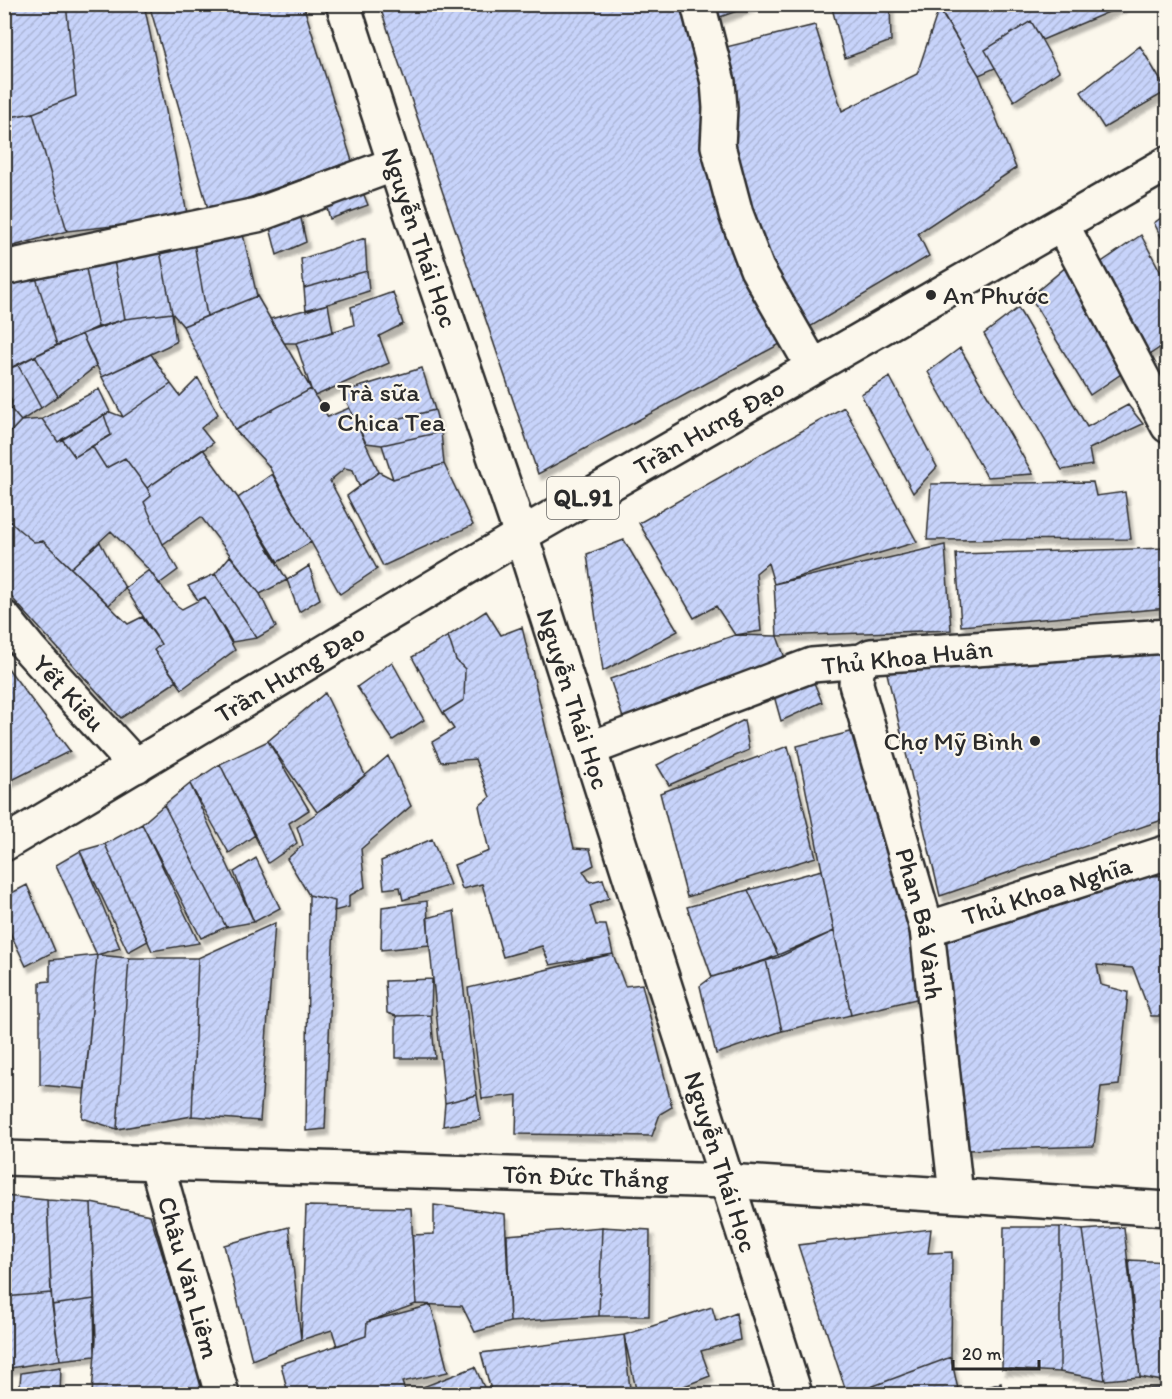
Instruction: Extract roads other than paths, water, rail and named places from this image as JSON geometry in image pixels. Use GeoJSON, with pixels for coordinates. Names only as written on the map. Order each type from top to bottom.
{"type":"FeatureCollection","features":[{"type":"Feature","properties":{"kind":"main road","name":"Nguyễn Thái Học"},"geometry":{"type":"LineString","coordinates":[[343,4],[521,535],[795,1395]]}},
{"type":"Feature","properties":{"kind":"main road"},"geometry":{"type":"LineString","coordinates":[[699,4],[718,82],[720,108],[718,146],[736,214],[757,269],[812,365]]}},
{"type":"Feature","properties":{"kind":"main road","name":"Trần Hưng Đạo"},"geometry":{"type":"LineString","coordinates":[[4,844],[521,535],[812,365],[1062,225],[1167,163]]}},
{"type":"Feature","properties":{"kind":"main road"},"geometry":{"type":"LineString","coordinates":[[4,268],[257,215],[395,164]]}},
{"type":"Feature","properties":{"kind":"main road"},"geometry":{"type":"LineString","coordinates":[[1062,225],[1167,426]]}},
{"type":"Feature","properties":{"kind":"main road","name":"Yết Kiêu"},"geometry":{"type":"LineString","coordinates":[[4,618],[31,651],[136,766]]}},
{"type":"Feature","properties":{"kind":"main road","name":"Thủ Khoa Huân"},"geometry":{"type":"LineString","coordinates":[[589,749],[812,665],[862,661],[871,656],[1167,636]]}},
{"type":"Feature","properties":{"kind":"main road","name":"Phan Bá Vành"},"geometry":{"type":"LineString","coordinates":[[862,661],[857,671],[856,684],[927,929],[956,1195]]}},
{"type":"Feature","properties":{"kind":"main road","name":"Thủ Khoa Nghĩa"},"geometry":{"type":"LineString","coordinates":[[927,929],[1167,852]]}},
{"type":"Feature","properties":{"kind":"main road","name":"Tôn Đức Thắng"},"geometry":{"type":"LineString","coordinates":[[4,1158],[726,1181],[1167,1209]]}},
{"type":"Feature","properties":{"kind":"main road","name":"Châu Văn Liêm"},"geometry":{"type":"LineString","coordinates":[[156,1162],[222,1395]]}},
{"type":"Feature","properties":{"kind":"place","name":"An Phước"},"geometry":{"type":"Point","coordinates":[931,295]}},
{"type":"Feature","properties":{"kind":"place","name":"Trà sữa Chica Tea"},"geometry":{"type":"Point","coordinates":[325,407]}},
{"type":"Feature","properties":{"kind":"place","name":"Chợ Mỹ Bình"},"geometry":{"type":"Point","coordinates":[1035,741]}}]}
